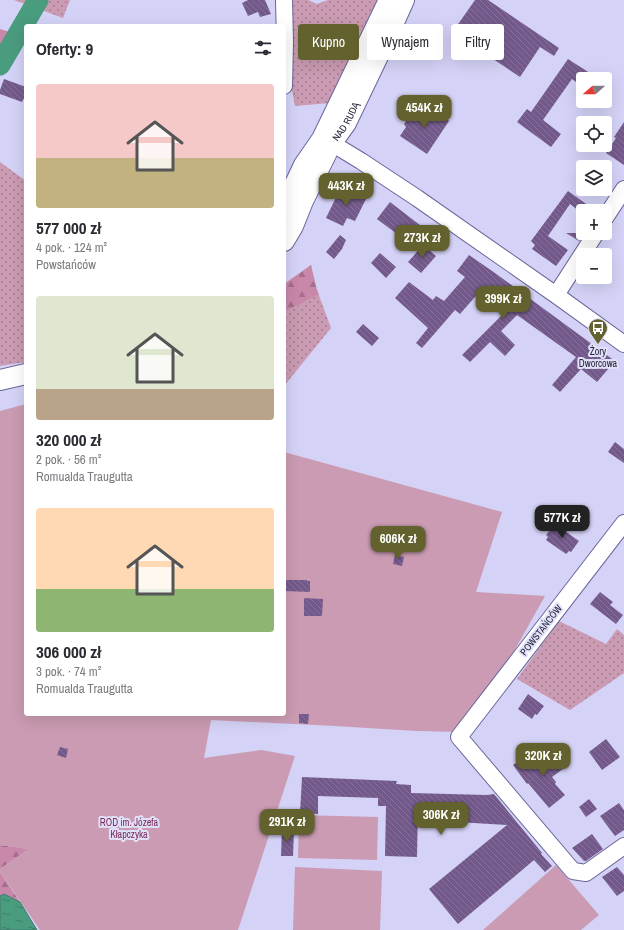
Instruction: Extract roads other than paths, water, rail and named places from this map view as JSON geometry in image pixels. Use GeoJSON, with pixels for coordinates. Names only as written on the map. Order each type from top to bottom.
{"type":"FeatureCollection","features":[{"type":"Feature","properties":{"kind":"main road","name":"NAD RUDĄ"},"geometry":{"type":"LineString","coordinates":[[286,238],[293,226],[327,141],[389,0]]}},
{"type":"Feature","properties":{"kind":"main road","name":"NAD RUDĄ"},"geometry":{"type":"LineString","coordinates":[[286,202],[304,165],[346,123],[392,29],[404,0]]}},
{"type":"Feature","properties":{"kind":"main road"},"geometry":{"type":"LineString","coordinates":[[0,380],[24,374]]}},
{"type":"Feature","properties":{"kind":"street"},"geometry":{"type":"LineString","coordinates":[[284,0],[285,24]]}},
{"type":"Feature","properties":{"kind":"street"},"geometry":{"type":"LineString","coordinates":[[327,141],[361,161],[417,198],[624,344]]}},
{"type":"Feature","properties":{"kind":"street"},"geometry":{"type":"LineString","coordinates":[[612,207],[624,189]]}},
{"type":"Feature","properties":{"kind":"street"},"geometry":{"type":"LineString","coordinates":[[556,295],[591,240]]}},
{"type":"Feature","properties":{"kind":"street","name":"POWSTAŃCÓW"},"geometry":{"type":"LineString","coordinates":[[624,523],[459,737],[573,871],[586,873],[624,846]]}},
{"type":"Feature","properties":{"kind":"water"},"geometry":{"type":"Polygon","coordinates":[[[4,894],[20,902],[37,930],[0,930],[0,896],[4,894]]]}},
{"type":"Feature","properties":{"kind":"waterway"},"geometry":{"type":"LineString","coordinates":[[0,65],[38,0]]}},
{"type":"Feature","properties":{"kind":"place","name":"Żory Dworcowa"},"geometry":{"type":"Point","coordinates":[598,345]}},
{"type":"Feature","properties":{"kind":"park label","name":"ROD im. Józefa Kłapczyka"},"geometry":{"type":"Point","coordinates":[129,828]}}]}
